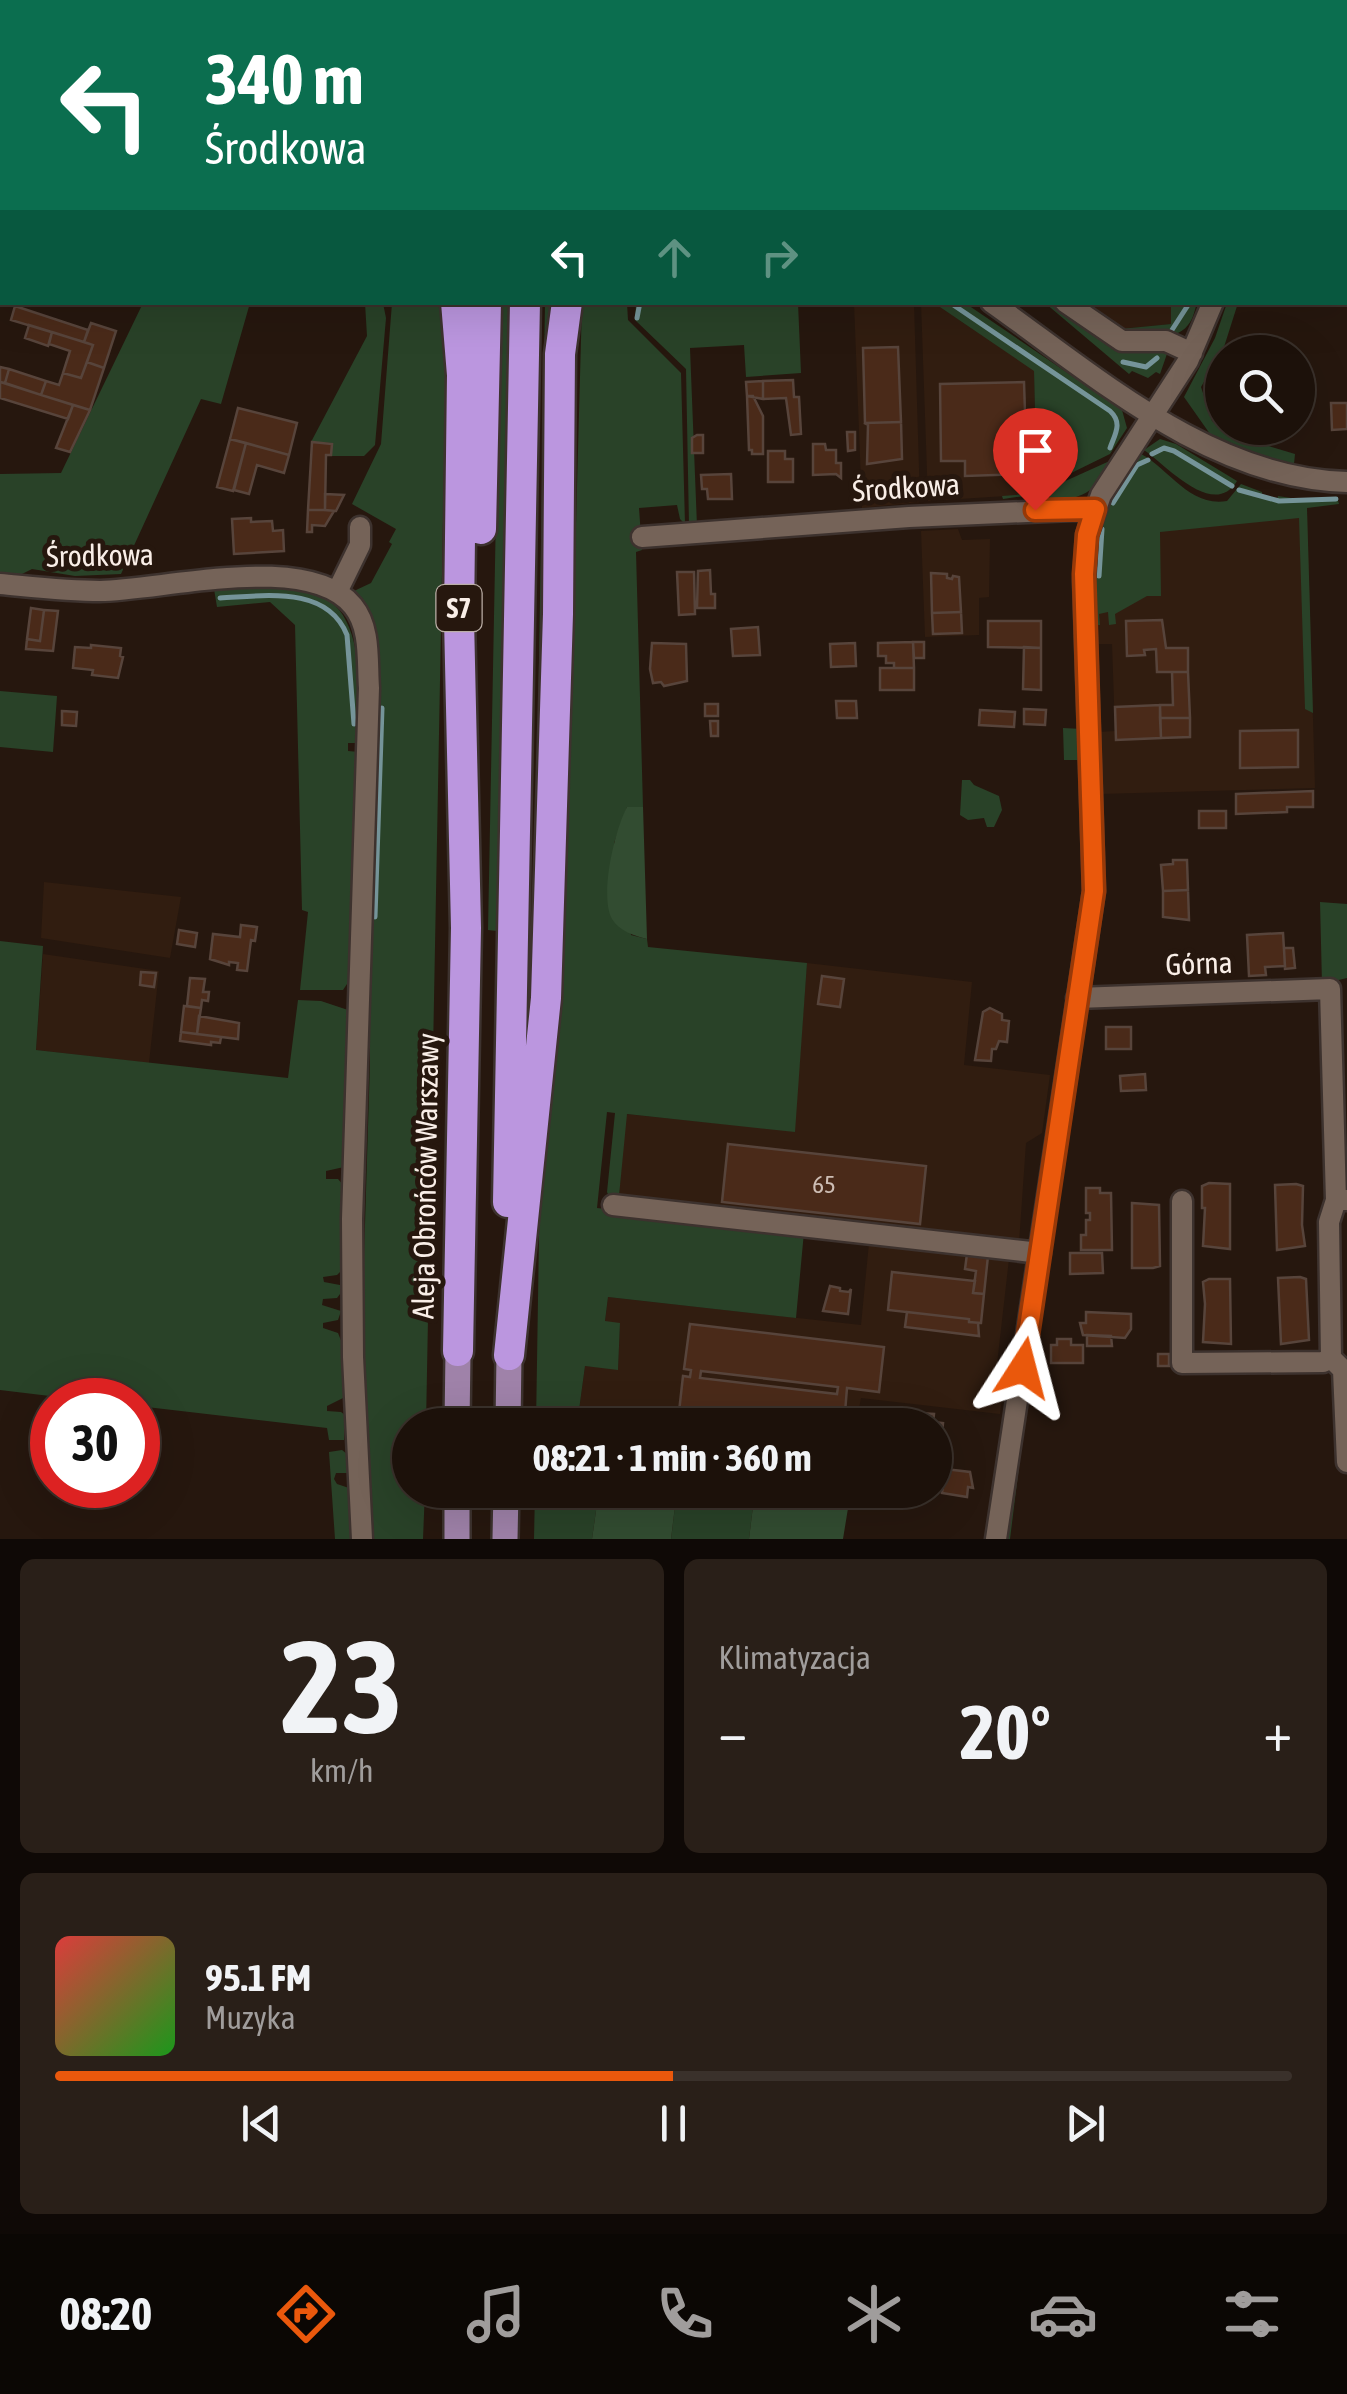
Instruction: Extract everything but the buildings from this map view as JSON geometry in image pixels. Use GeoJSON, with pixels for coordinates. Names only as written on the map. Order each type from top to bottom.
{"type":"FeatureCollection","features":[{"type":"Feature","properties":{"kind":"highway","name":"S7"},"geometry":{"type":"LineString","coordinates":[[456,305],[462,375],[459,618],[466,921]]}},
{"type":"Feature","properties":{"kind":"highway"},"geometry":{"type":"LineString","coordinates":[[466,921],[479,620],[486,305]]}},
{"type":"Feature","properties":{"kind":"highway","name":"S7"},"geometry":{"type":"LineString","coordinates":[[509,1355],[512,932],[524,305]]}},
{"type":"Feature","properties":{"kind":"highway"},"geometry":{"type":"LineString","coordinates":[[509,1355],[549,952],[564,305]]}},
{"type":"Feature","properties":{"kind":"highway","name":"Aleja Obrońców Warszawy"},"geometry":{"type":"LineString","coordinates":[[458,1351],[466,921]]}},
{"type":"Feature","properties":{"kind":"main road","name":"Aleja Obrońców Warszawy"},"geometry":{"type":"LineString","coordinates":[[458,1351],[458,1408]]}},
{"type":"Feature","properties":{"kind":"main road"},"geometry":{"type":"LineString","coordinates":[[508,1408],[509,1355]]}},
{"type":"Feature","properties":{"kind":"main road"},"geometry":{"type":"LineString","coordinates":[[457,1508],[457,1539]]}},
{"type":"Feature","properties":{"kind":"main road"},"geometry":{"type":"LineString","coordinates":[[505,1539],[506,1508]]}},
{"type":"Feature","properties":{"kind":"street"},"geometry":{"type":"LineString","coordinates":[[995,305],[1153,415],[1206,446],[1247,465],[1290,477],[1347,482]]}},
{"type":"Feature","properties":{"kind":"street"},"geometry":{"type":"LineString","coordinates":[[1070,305],[1122,340],[1166,341],[1192,353]]}},
{"type":"Feature","properties":{"kind":"street"},"geometry":{"type":"LineString","coordinates":[[996,1539],[1095,880],[1084,574],[1087,535],[1111,477],[1192,353],[1212,305]]}},
{"type":"Feature","properties":{"kind":"street","name":"Środkowa"},"geometry":{"type":"LineString","coordinates":[[660,512],[652,536],[989,512],[1095,509]]}},
{"type":"Feature","properties":{"kind":"street"},"geometry":{"type":"LineString","coordinates":[[360,527],[360,545],[337,592],[361,619],[369,688],[352,1237],[362,1539]]}},
{"type":"Feature","properties":{"kind":"street","name":"Środkowa"},"geometry":{"type":"LineString","coordinates":[[0,584],[101,591],[260,576],[311,580],[337,592]]}},
{"type":"Feature","properties":{"kind":"street","name":"Górna"},"geometry":{"type":"LineString","coordinates":[[1077,998],[1330,989],[1341,1200]]}},
{"type":"Feature","properties":{"kind":"street"},"geometry":{"type":"LineString","coordinates":[[1341,1200],[1329,1222],[1331,1358],[1343,1370],[1347,1462]]}},
{"type":"Feature","properties":{"kind":"street"},"geometry":{"type":"LineString","coordinates":[[1182,1201],[1182,1362],[1323,1362],[1331,1358]]}},
{"type":"Feature","properties":{"kind":"street"},"geometry":{"type":"LineString","coordinates":[[613,1204],[1040,1253]]}},
{"type":"Feature","properties":{"kind":"shaded area"},"geometry":{"type":"Polygon","coordinates":[[[854,305],[914,305],[920,502],[862,508],[854,305]]]}},
{"type":"Feature","properties":{"kind":"shaded area"},"geometry":{"type":"Polygon","coordinates":[[[921,305],[937,305],[1034,370],[1037,494],[928,501],[921,305]]]}},
{"type":"Feature","properties":{"kind":"shaded area"},"geometry":{"type":"Polygon","coordinates":[[[1084,305],[1171,305],[1172,324],[1119,329],[1084,305]]]}},
{"type":"Feature","properties":{"kind":"shaded area"},"geometry":{"type":"Polygon","coordinates":[[[1307,510],[1315,788],[1100,794],[1098,732],[1115,731],[1112,644],[1094,644],[1091,586],[1105,535],[1307,510]]]}},
{"type":"Feature","properties":{"kind":"shaded area"},"geometry":{"type":"Polygon","coordinates":[[[958,529],[962,540],[990,539],[989,597],[979,598],[979,635],[925,637],[921,531],[958,529]]]}},
{"type":"Feature","properties":{"kind":"shaded area"},"geometry":{"type":"Polygon","coordinates":[[[44,882],[181,897],[170,958],[41,938],[44,882]]]}},
{"type":"Feature","properties":{"kind":"shaded area"},"geometry":{"type":"Polygon","coordinates":[[[43,954],[159,971],[149,1063],[36,1050],[43,954]]]}},
{"type":"Feature","properties":{"kind":"shaded area"},"geometry":{"type":"Polygon","coordinates":[[[807,963],[972,982],[964,1065],[1050,1075],[1042,1133],[1026,1143],[1019,1243],[619,1196],[626,1114],[794,1131],[807,963]]]}},
{"type":"Feature","properties":{"kind":"shaded area"},"geometry":{"type":"Polygon","coordinates":[[[869,1243],[1009,1259],[995,1382],[1003,1392],[1000,1414],[861,1398],[859,1408],[579,1408],[585,1366],[618,1369],[620,1324],[605,1322],[608,1297],[861,1325],[869,1243]]]}},
{"type":"Feature","properties":{"kind":"green space"},"geometry":{"type":"Polygon","coordinates":[[[142,305],[249,305],[221,404],[201,399],[121,574],[75,576],[32,569],[20,575],[0,573],[0,474],[61,473],[142,305]]]}},
{"type":"Feature","properties":{"kind":"green space"},"geometry":{"type":"Polygon","coordinates":[[[365,305],[383,305],[386,318],[375,445],[364,456],[332,456],[332,443],[311,442],[367,336],[365,305]]]}},
{"type":"Feature","properties":{"kind":"green space"},"geometry":{"type":"Polygon","coordinates":[[[392,305],[440,305],[446,362],[426,1408],[392,1408],[392,1508],[424,1508],[423,1539],[374,1539],[362,1322],[378,650],[370,613],[354,591],[371,583],[396,529],[352,504],[381,444],[392,305]]]}},
{"type":"Feature","properties":{"kind":"green space"},"geometry":{"type":"Polygon","coordinates":[[[500,305],[510,305],[497,931],[488,930],[500,305]]]}},
{"type":"Feature","properties":{"kind":"green space"},"geometry":{"type":"Polygon","coordinates":[[[545,305],[554,305],[535,893],[545,305]]]}},
{"type":"Feature","properties":{"kind":"green space"},"geometry":{"type":"Polygon","coordinates":[[[582,305],[627,305],[628,320],[681,373],[685,524],[677,505],[639,508],[642,550],[636,552],[643,807],[627,807],[614,843],[631,935],[647,939],[648,947],[807,963],[795,1132],[627,1114],[619,1196],[610,1199],[607,1192],[615,1113],[607,1112],[597,1208],[804,1232],[796,1318],[608,1297],[605,1321],[620,1323],[618,1370],[585,1366],[579,1408],[536,1408],[540,1173],[574,598],[582,305]]]}},
{"type":"Feature","properties":{"kind":"green space"},"geometry":{"type":"Polygon","coordinates":[[[636,305],[798,305],[801,373],[746,377],[744,345],[690,348],[697,526],[689,525],[686,369],[635,320],[636,305]]]}},
{"type":"Feature","properties":{"kind":"green space"},"geometry":{"type":"Polygon","coordinates":[[[937,305],[968,305],[1122,410],[1127,428],[1110,454],[1057,480],[1045,493],[1003,499],[1002,496],[1037,493],[1034,371],[937,305]]]}},
{"type":"Feature","properties":{"kind":"green space"},"geometry":{"type":"Polygon","coordinates":[[[1047,305],[1063,305],[1168,351],[1160,374],[1156,372],[1148,378],[1132,371],[1129,374],[1047,305]]]}},
{"type":"Feature","properties":{"kind":"green space"},"geometry":{"type":"Polygon","coordinates":[[[1171,305],[1196,305],[1191,320],[1174,335],[1136,336],[1120,329],[1171,324],[1171,305]]]}},
{"type":"Feature","properties":{"kind":"green space"},"geometry":{"type":"Polygon","coordinates":[[[1226,305],[1237,305],[1228,335],[1216,335],[1226,305]]]}},
{"type":"Feature","properties":{"kind":"green space"},"geometry":{"type":"Polygon","coordinates":[[[1205,357],[1205,380],[1201,387],[1205,427],[1184,397],[1205,357]]]}},
{"type":"Feature","properties":{"kind":"green space"},"geometry":{"type":"Polygon","coordinates":[[[1160,439],[1176,444],[1237,481],[1216,495],[1191,486],[1144,450],[1160,439]]]}},
{"type":"Feature","properties":{"kind":"green space"},"geometry":{"type":"Polygon","coordinates":[[[1235,445],[1265,445],[1295,454],[1294,464],[1235,445]]]}},
{"type":"Feature","properties":{"kind":"green space"},"geometry":{"type":"Polygon","coordinates":[[[1137,452],[1189,492],[1213,501],[1227,501],[1241,484],[1277,500],[1278,496],[1304,500],[1337,497],[1339,504],[1307,508],[1313,713],[1305,709],[1299,518],[1160,532],[1161,596],[1147,596],[1115,614],[1116,624],[1109,625],[1108,612],[1099,614],[1100,625],[1093,625],[1093,575],[1099,534],[1113,496],[1137,452]]]}},
{"type":"Feature","properties":{"kind":"green space"},"geometry":{"type":"Polygon","coordinates":[[[1114,459],[1089,491],[1074,498],[1050,501],[1050,493],[1061,483],[1114,459]]]}},
{"type":"Feature","properties":{"kind":"green space"},"geometry":{"type":"Polygon","coordinates":[[[214,589],[297,589],[325,598],[348,624],[354,643],[359,743],[348,743],[348,751],[359,752],[351,978],[343,990],[300,990],[308,912],[302,910],[295,625],[270,602],[217,607],[214,589]]]}},
{"type":"Feature","properties":{"kind":"green space"},"geometry":{"type":"Polygon","coordinates":[[[0,691],[57,696],[53,752],[0,747],[0,691]]]}},
{"type":"Feature","properties":{"kind":"green space"},"geometry":{"type":"Polygon","coordinates":[[[1063,728],[1082,729],[1084,754],[1078,760],[1064,760],[1063,728]]]}},
{"type":"Feature","properties":{"kind":"green space"},"geometry":{"type":"Polygon","coordinates":[[[962,780],[970,780],[999,796],[1002,810],[994,827],[987,827],[984,818],[968,820],[960,815],[962,780]]]}},
{"type":"Feature","properties":{"kind":"green space"},"geometry":{"type":"Polygon","coordinates":[[[627,807],[643,807],[647,939],[619,927],[608,908],[610,863],[627,807]]]}},
{"type":"Feature","properties":{"kind":"green space"},"geometry":{"type":"Polygon","coordinates":[[[1320,902],[1347,904],[1347,978],[1322,984],[1320,902]]]}},
{"type":"Feature","properties":{"kind":"green space"},"geometry":{"type":"Polygon","coordinates":[[[0,941],[43,946],[36,1050],[288,1078],[298,1000],[321,1001],[348,1010],[344,1167],[326,1171],[326,1179],[338,1179],[344,1186],[341,1271],[323,1277],[324,1282],[340,1285],[343,1290],[337,1298],[323,1299],[322,1305],[341,1311],[338,1320],[323,1323],[323,1328],[338,1333],[342,1343],[345,1397],[327,1406],[327,1411],[345,1415],[344,1440],[329,1440],[327,1428],[160,1409],[160,1378],[30,1378],[30,1394],[0,1390],[0,941]]]}},
{"type":"Feature","properties":{"kind":"green space"},"geometry":{"type":"Polygon","coordinates":[[[1031,1371],[1010,1539],[1002,1539],[1031,1371]]]}},
{"type":"Feature","properties":{"kind":"green space"},"geometry":{"type":"Polygon","coordinates":[[[342,1450],[347,1454],[347,1473],[336,1473],[334,1479],[349,1488],[352,1539],[335,1539],[329,1452],[342,1450]]]}},
{"type":"Feature","properties":{"kind":"green space"},"geometry":{"type":"Polygon","coordinates":[[[535,1508],[596,1508],[592,1539],[534,1539],[535,1508]]]}},
{"type":"Feature","properties":{"kind":"green space"},"geometry":{"type":"Polygon","coordinates":[[[596,1508],[675,1508],[671,1539],[592,1539],[596,1508]]]}},
{"type":"Feature","properties":{"kind":"green space"},"geometry":{"type":"Polygon","coordinates":[[[675,1508],[753,1508],[749,1539],[671,1539],[675,1508]]]}},
{"type":"Feature","properties":{"kind":"green space"},"geometry":{"type":"Polygon","coordinates":[[[753,1508],[848,1508],[843,1539],[749,1539],[753,1508]]]}},
{"type":"Feature","properties":{"kind":"waterway"},"geometry":{"type":"LineString","coordinates":[[637,318],[639,305]]}},
{"type":"Feature","properties":{"kind":"waterway"},"geometry":{"type":"LineString","coordinates":[[953,305],[1110,411],[1117,424],[1110,448]]}},
{"type":"Feature","properties":{"kind":"waterway"},"geometry":{"type":"LineString","coordinates":[[1170,333],[1188,305]]}},
{"type":"Feature","properties":{"kind":"waterway"},"geometry":{"type":"LineString","coordinates":[[1123,362],[1146,367],[1157,358]]}},
{"type":"Feature","properties":{"kind":"waterway"},"geometry":{"type":"LineString","coordinates":[[1152,454],[1164,448],[1174,451],[1232,486]]}},
{"type":"Feature","properties":{"kind":"waterway"},"geometry":{"type":"LineString","coordinates":[[1113,503],[1137,465],[1148,460]]}},
{"type":"Feature","properties":{"kind":"waterway"},"geometry":{"type":"LineString","coordinates":[[1239,490],[1279,501],[1336,499]]}},
{"type":"Feature","properties":{"kind":"waterway"},"geometry":{"type":"LineString","coordinates":[[1099,576],[1102,529]]}},
{"type":"Feature","properties":{"kind":"waterway"},"geometry":{"type":"LineString","coordinates":[[220,598],[292,597],[325,608],[338,619],[347,635],[354,724]]}},
{"type":"Feature","properties":{"kind":"waterway"},"geometry":{"type":"LineString","coordinates":[[375,917],[382,708]]}},
{"type":"Feature","properties":{"kind":"route"},"geometry":{"type":"LineString","coordinates":[[1023,1368],[1095,880],[1084,608],[1087,535],[1095,509],[1035,510]]}}]}
